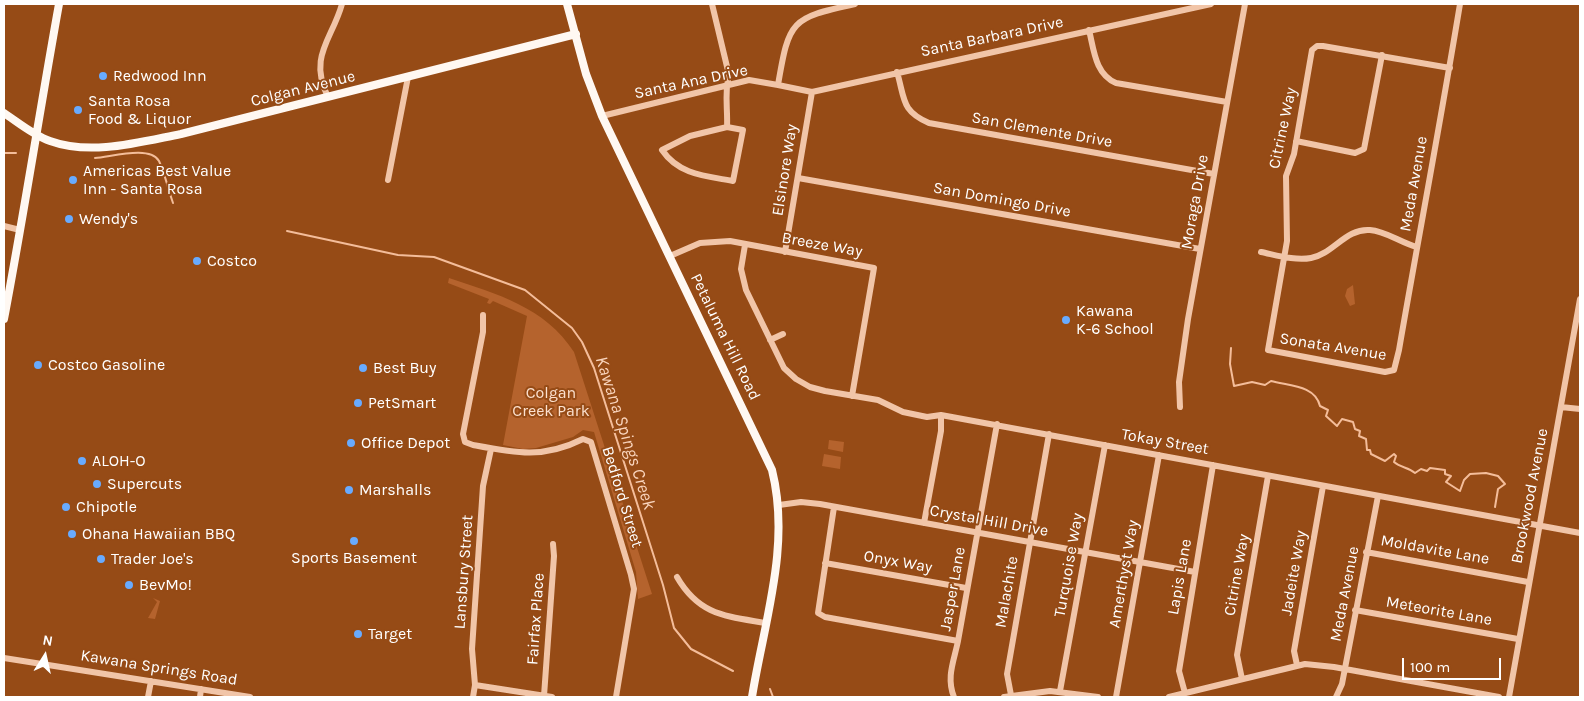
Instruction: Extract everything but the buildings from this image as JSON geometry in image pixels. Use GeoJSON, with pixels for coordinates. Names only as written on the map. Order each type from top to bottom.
{"type":"FeatureCollection","features":[{"type":"Feature","properties":{"kind":"main road"},"geometry":{"type":"LineString","coordinates":[[4,319],[33,164],[36,134],[59,4]]}},
{"type":"Feature","properties":{"kind":"main road","name":"Petaluma Hill Road"},"geometry":{"type":"LineString","coordinates":[[567,4],[586,74],[602,116],[772,470],[779,505],[778,556],[752,697]]}},
{"type":"Feature","properties":{"kind":"main road","name":"Colgan Avenue"},"geometry":{"type":"LineString","coordinates":[[4,114],[50,141],[74,147],[122,144],[181,134],[576,34]]}},
{"type":"Feature","properties":{"kind":"street"},"geometry":{"type":"LineString","coordinates":[[328,97],[321,76],[322,48],[339,15],[342,4]]}},
{"type":"Feature","properties":{"kind":"street"},"geometry":{"type":"LineString","coordinates":[[712,4],[729,75],[726,85],[728,102],[727,127]]}},
{"type":"Feature","properties":{"kind":"street"},"geometry":{"type":"LineString","coordinates":[[778,85],[785,44],[791,29],[802,18],[820,11],[855,4]]}},
{"type":"Feature","properties":{"kind":"street","name":"Santa Barbara Drive"},"geometry":{"type":"LineString","coordinates":[[778,85],[812,92],[1212,4]]}},
{"type":"Feature","properties":{"kind":"street","name":"Moraga Drive"},"geometry":{"type":"LineString","coordinates":[[1180,407],[1180,370],[1245,4]]}},
{"type":"Feature","properties":{"kind":"street","name":"Meda Avenue"},"geometry":{"type":"LineString","coordinates":[[1394,370],[1450,68],[1460,4]]}},
{"type":"Feature","properties":{"kind":"street"},"geometry":{"type":"LineString","coordinates":[[1089,30],[1097,63],[1108,80],[1227,102]]}},
{"type":"Feature","properties":{"kind":"street","name":"Citrine Way"},"geometry":{"type":"LineString","coordinates":[[1268,350],[1288,232],[1285,203],[1286,176],[1296,141],[1312,50],[1317,46],[1323,46],[1450,68]]}},
{"type":"Feature","properties":{"kind":"street"},"geometry":{"type":"LineString","coordinates":[[1296,141],[1355,153],[1364,149],[1382,55]]}},
{"type":"Feature","properties":{"kind":"street","name":"San Clemente Drive"},"geometry":{"type":"LineString","coordinates":[[897,72],[906,106],[915,117],[930,123],[1214,174]]}},
{"type":"Feature","properties":{"kind":"street"},"geometry":{"type":"LineString","coordinates":[[388,180],[408,77]]}},
{"type":"Feature","properties":{"kind":"street","name":"Santa Ana Drive"},"geometry":{"type":"LineString","coordinates":[[602,116],[749,80],[778,85]]}},
{"type":"Feature","properties":{"kind":"street","name":"Elsinore Way"},"geometry":{"type":"LineString","coordinates":[[785,252],[812,92]]}},
{"type":"Feature","properties":{"kind":"street"},"geometry":{"type":"LineString","coordinates":[[727,127],[743,130],[733,181],[697,175],[682,169],[669,160],[662,150],[690,136],[727,127]]}},
{"type":"Feature","properties":{"kind":"street","name":"San Domingo Drive"},"geometry":{"type":"LineString","coordinates":[[798,178],[1200,249]]}},
{"type":"Feature","properties":{"kind":"street"},"geometry":{"type":"LineString","coordinates":[[4,226],[20,230]]}},
{"type":"Feature","properties":{"kind":"street"},"geometry":{"type":"LineString","coordinates":[[1261,252],[1311,258],[1329,251],[1347,236],[1369,230],[1417,247]]}},
{"type":"Feature","properties":{"kind":"street","name":"Breeze Way"},"geometry":{"type":"LineString","coordinates":[[670,256],[700,242],[715,240],[874,268],[852,396]]}},
{"type":"Feature","properties":{"kind":"street","name":"Tokay Street"},"geometry":{"type":"LineString","coordinates":[[744,244],[742,280],[784,368],[796,379],[810,387],[878,400],[914,415],[927,417],[941,414],[1580,533]]}},
{"type":"Feature","properties":{"kind":"street","name":"Brookwood Avenue"},"geometry":{"type":"LineString","coordinates":[[1509,697],[1580,299]]}},
{"type":"Feature","properties":{"kind":"street","name":"Bedford Street"},"geometry":{"type":"LineString","coordinates":[[483,315],[483,332],[463,434],[466,442],[491,449],[526,454],[548,451],[583,439],[591,442],[634,589],[616,697]]}},
{"type":"Feature","properties":{"kind":"street"},"geometry":{"type":"LineString","coordinates":[[770,340],[783,334]]}},
{"type":"Feature","properties":{"kind":"street","name":"Sonata Avenue"},"geometry":{"type":"LineString","coordinates":[[1268,350],[1385,372],[1394,370]]}},
{"type":"Feature","properties":{"kind":"street"},"geometry":{"type":"LineString","coordinates":[[1561,407],[1580,409]]}},
{"type":"Feature","properties":{"kind":"street"},"geometry":{"type":"LineString","coordinates":[[924,523],[941,431],[941,414]]}},
{"type":"Feature","properties":{"kind":"street","name":"Jasper Lane"},"geometry":{"type":"LineString","coordinates":[[954,697],[949,680],[958,641],[966,588],[997,424]]}},
{"type":"Feature","properties":{"kind":"street","name":"Malachite"},"geometry":{"type":"LineString","coordinates":[[1007,696],[1007,674],[1048,434]]}},
{"type":"Feature","properties":{"kind":"street","name":"Turquoise Way"},"geometry":{"type":"LineString","coordinates":[[1060,691],[1105,445]]}},
{"type":"Feature","properties":{"kind":"street","name":"Lansbury Street"},"geometry":{"type":"LineString","coordinates":[[473,697],[475,685],[472,649],[483,486],[491,449]]}},
{"type":"Feature","properties":{"kind":"street","name":"Amerthyst Way"},"geometry":{"type":"LineString","coordinates":[[1116,697],[1159,455]]}},
{"type":"Feature","properties":{"kind":"street","name":"Lapis Lane"},"geometry":{"type":"LineString","coordinates":[[1185,693],[1178,670],[1213,465]]}},
{"type":"Feature","properties":{"kind":"street","name":"Citrine Way"},"geometry":{"type":"LineString","coordinates":[[1242,679],[1237,655],[1268,476]]}},
{"type":"Feature","properties":{"kind":"street","name":"Jadeite Way"},"geometry":{"type":"LineString","coordinates":[[1297,665],[1294,650],[1322,486]]}},
{"type":"Feature","properties":{"kind":"street","name":"Meda Avenue"},"geometry":{"type":"LineString","coordinates":[[1336,697],[1342,684],[1378,496]]}},
{"type":"Feature","properties":{"kind":"street","name":"Crystal Hill Drive"},"geometry":{"type":"LineString","coordinates":[[779,505],[801,502],[834,507],[1195,572]]}},
{"type":"Feature","properties":{"kind":"street"},"geometry":{"type":"LineString","coordinates":[[834,507],[817,606],[818,613],[821,616],[958,641]]}},
{"type":"Feature","properties":{"kind":"street","name":"Fairfax Place"},"geometry":{"type":"LineString","coordinates":[[544,696],[554,556],[553,544]]}},
{"type":"Feature","properties":{"kind":"street","name":"Moldavite Lane"},"geometry":{"type":"LineString","coordinates":[[1366,552],[1528,582]]}},
{"type":"Feature","properties":{"kind":"street","name":"Onyx Way"},"geometry":{"type":"LineString","coordinates":[[825,563],[966,588]]}},
{"type":"Feature","properties":{"kind":"street"},"geometry":{"type":"LineString","coordinates":[[678,577],[685,590],[704,608],[717,613],[765,622]]}},
{"type":"Feature","properties":{"kind":"street","name":"Meteorite Lane"},"geometry":{"type":"LineString","coordinates":[[1355,610],[1518,640]]}},
{"type":"Feature","properties":{"kind":"street","name":"Kawana Springs Road"},"geometry":{"type":"LineString","coordinates":[[4,658],[250,697]]}},
{"type":"Feature","properties":{"kind":"street"},"geometry":{"type":"LineString","coordinates":[[1169,697],[1297,665],[1318,664],[1499,697]]}},
{"type":"Feature","properties":{"kind":"street"},"geometry":{"type":"LineString","coordinates":[[148,697],[151,681]]}},
{"type":"Feature","properties":{"kind":"street"},"geometry":{"type":"LineString","coordinates":[[475,685],[552,697]]}},
{"type":"Feature","properties":{"kind":"street"},"geometry":{"type":"LineString","coordinates":[[200,697],[201,689]]}},
{"type":"Feature","properties":{"kind":"street"},"geometry":{"type":"LineString","coordinates":[[1007,696],[1060,691],[1098,697]]}},
{"type":"Feature","properties":{"kind":"green space","name":"Colgan Creek Park"},"geometry":{"type":"Polygon","coordinates":[[[449,278],[519,304],[549,324],[574,352],[652,594],[638,599],[636,572],[594,432],[583,430],[573,437],[536,448],[523,449],[503,445],[527,316],[493,301],[490,304],[487,303],[489,299],[448,283],[449,278]]]}},
{"type":"Feature","properties":{"kind":"green space"},"geometry":{"type":"Polygon","coordinates":[[[1353,285],[1355,304],[1350,306],[1345,296],[1347,289],[1353,285]]]}},
{"type":"Feature","properties":{"kind":"green space"},"geometry":{"type":"Polygon","coordinates":[[[829,440],[844,442],[843,452],[828,449],[829,440]]]}},
{"type":"Feature","properties":{"kind":"green space"},"geometry":{"type":"Polygon","coordinates":[[[824,454],[841,457],[840,469],[822,466],[824,454]]]}},
{"type":"Feature","properties":{"kind":"green space"},"geometry":{"type":"Polygon","coordinates":[[[153,598],[160,601],[155,619],[148,618],[157,602],[153,598]]]}},
{"type":"Feature","properties":{"kind":"waterway"},"geometry":{"type":"LineString","coordinates":[[4,153],[16,153]]}},
{"type":"Feature","properties":{"kind":"waterway","name":"Kawana Spings Creek"},"geometry":{"type":"LineString","coordinates":[[95,158],[130,153],[154,156],[159,161],[173,203]]}},
{"type":"Feature","properties":{"kind":"waterway","name":"Kawana Spings Creek"},"geometry":{"type":"LineString","coordinates":[[287,231],[398,255],[434,257],[525,290],[572,328],[582,342],[594,368],[663,585],[674,628],[691,649],[733,671]]}},
{"type":"Feature","properties":{"kind":"waterway"},"geometry":{"type":"LineString","coordinates":[[1231,348],[1230,364],[1234,386],[1252,382],[1265,385],[1271,381],[1307,390],[1313,394],[1320,406],[1328,410],[1326,416],[1337,426],[1342,419],[1353,422],[1355,429],[1360,431],[1359,436],[1366,439],[1367,450],[1370,450],[1371,454],[1385,461],[1394,454],[1396,456],[1394,462],[1415,473],[1421,469],[1427,471],[1430,468],[1445,470],[1445,474],[1451,476],[1446,482],[1460,491],[1464,480],[1470,474],[1486,473],[1498,476],[1505,484],[1498,489],[1495,507]]}},
{"type":"Feature","properties":{"kind":"waterway","name":"Kawana Spings Creek"},"geometry":{"type":"LineString","coordinates":[[770,689],[773,697]]}},
{"type":"Feature","properties":{"kind":"place","name":"Redwood Inn"},"geometry":{"type":"Point","coordinates":[103,76]}},
{"type":"Feature","properties":{"kind":"place","name":"Santa Rosa Food & Liquor"},"geometry":{"type":"Point","coordinates":[78,110]}},
{"type":"Feature","properties":{"kind":"place","name":"Americas Best Value Inn - Santa Rosa"},"geometry":{"type":"Point","coordinates":[73,180]}},
{"type":"Feature","properties":{"kind":"place","name":"Wendy's"},"geometry":{"type":"Point","coordinates":[69,219]}},
{"type":"Feature","properties":{"kind":"place","name":"Costco"},"geometry":{"type":"Point","coordinates":[197,261]}},
{"type":"Feature","properties":{"kind":"place","name":"Kawana K-6 School"},"geometry":{"type":"Point","coordinates":[1066,320]}},
{"type":"Feature","properties":{"kind":"place","name":"Costco Gasoline"},"geometry":{"type":"Point","coordinates":[38,365]}},
{"type":"Feature","properties":{"kind":"place","name":"Best Buy"},"geometry":{"type":"Point","coordinates":[363,368]}},
{"type":"Feature","properties":{"kind":"place","name":"PetSmart"},"geometry":{"type":"Point","coordinates":[358,403]}},
{"type":"Feature","properties":{"kind":"place","name":"Office Depot"},"geometry":{"type":"Point","coordinates":[351,443]}},
{"type":"Feature","properties":{"kind":"place","name":"ALOH-O"},"geometry":{"type":"Point","coordinates":[82,461]}},
{"type":"Feature","properties":{"kind":"place","name":"Supercuts"},"geometry":{"type":"Point","coordinates":[97,484]}},
{"type":"Feature","properties":{"kind":"place","name":"Marshalls"},"geometry":{"type":"Point","coordinates":[349,490]}},
{"type":"Feature","properties":{"kind":"place","name":"Chipotle"},"geometry":{"type":"Point","coordinates":[66,507]}},
{"type":"Feature","properties":{"kind":"place","name":"Ohana Hawaiian BBQ"},"geometry":{"type":"Point","coordinates":[72,534]}},
{"type":"Feature","properties":{"kind":"place","name":"Sports Basement"},"geometry":{"type":"Point","coordinates":[354,541]}},
{"type":"Feature","properties":{"kind":"place","name":"Trader Joe's"},"geometry":{"type":"Point","coordinates":[101,559]}},
{"type":"Feature","properties":{"kind":"place","name":"BevMo!"},"geometry":{"type":"Point","coordinates":[129,585]}},
{"type":"Feature","properties":{"kind":"place","name":"Target"},"geometry":{"type":"Point","coordinates":[358,634]}}]}
